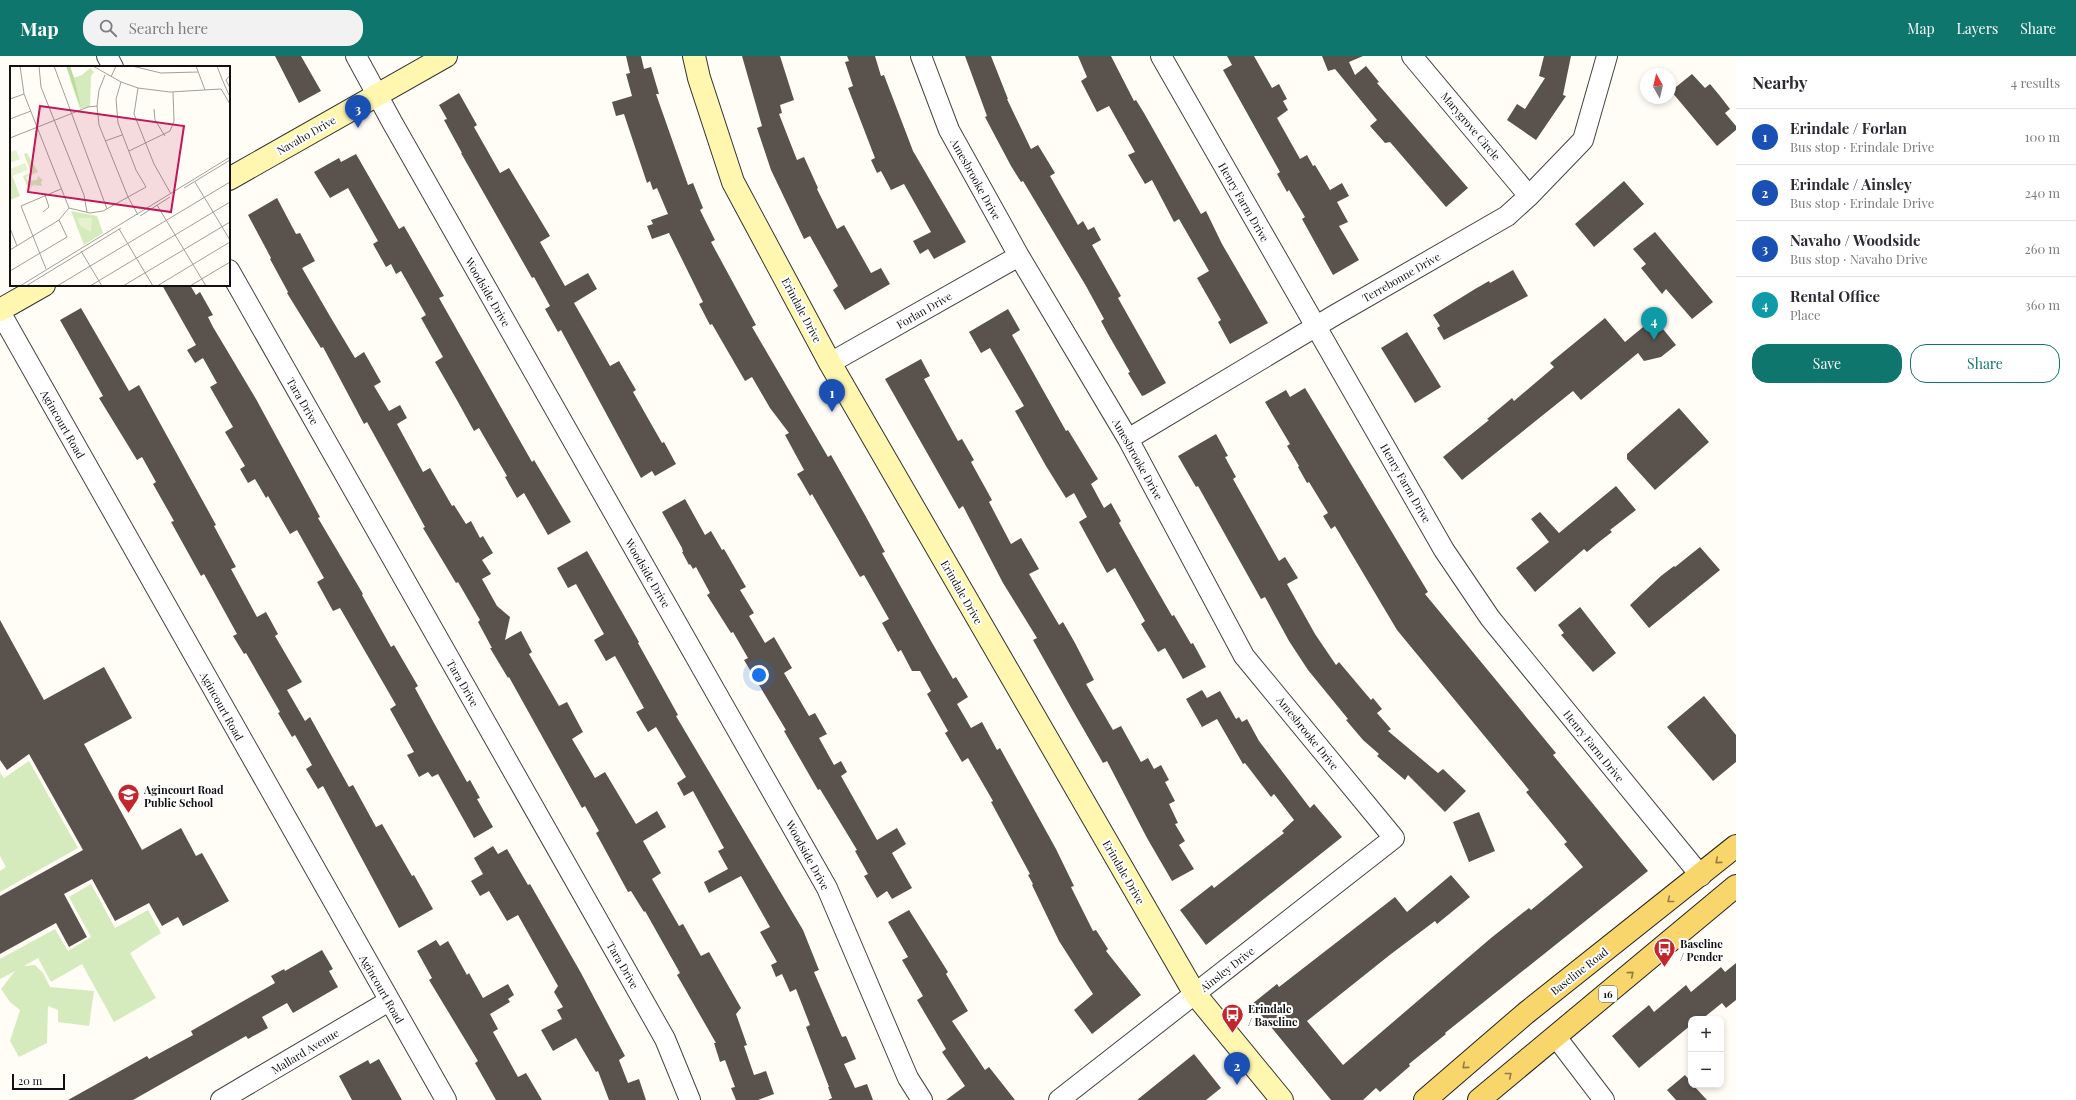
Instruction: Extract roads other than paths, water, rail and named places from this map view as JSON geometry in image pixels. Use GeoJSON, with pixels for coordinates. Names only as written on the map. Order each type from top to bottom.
{"type":"FeatureCollection","features":[{"type":"Feature","properties":{"kind":"main road","name":"Baseline Road"},"geometry":{"type":"LineString","coordinates":[[1424,1100],[1526,1013],[1701,876],[1736,846]]}},
{"type":"Feature","properties":{"kind":"main road","name":"16"},"geometry":{"type":"LineString","coordinates":[[1479,1100],[1556,1038],[1736,886]]}},
{"type":"Feature","properties":{"kind":"street"},"geometry":{"type":"LineString","coordinates":[[107,56],[112,66]]}},
{"type":"Feature","properties":{"kind":"street","name":"Woodside Drive"},"geometry":{"type":"LineString","coordinates":[[356,56],[827,888],[908,1078],[922,1100]]}},
{"type":"Feature","properties":{"kind":"street","name":"Navaho Drive"},"geometry":{"type":"LineString","coordinates":[[230,178],[446,56]]}},
{"type":"Feature","properties":{"kind":"street","name":"Erindale Drive"},"geometry":{"type":"LineString","coordinates":[[694,56],[699,78],[733,182],[830,363],[1195,994],[1282,1100]]}},
{"type":"Feature","properties":{"kind":"street","name":"Amesbrooke Drive"},"geometry":{"type":"LineString","coordinates":[[921,56],[949,130],[1019,256],[1128,439],[1244,656],[1394,838]]}},
{"type":"Feature","properties":{"kind":"street","name":"Henry Farm Drive"},"geometry":{"type":"LineString","coordinates":[[1161,56],[1444,550],[1490,618],[1701,876]]}},
{"type":"Feature","properties":{"kind":"street","name":"Marygrove Circle"},"geometry":{"type":"LineString","coordinates":[[1412,56],[1529,196]]}},
{"type":"Feature","properties":{"kind":"street","name":"Terrebonne Drive"},"geometry":{"type":"LineString","coordinates":[[1128,439],[1315,326],[1507,216],[1529,196],[1583,140],[1607,56]]}},
{"type":"Feature","properties":{"kind":"street","name":"Forlan Drive"},"geometry":{"type":"LineString","coordinates":[[830,363],[1019,256]]}},
{"type":"Feature","properties":{"kind":"street","name":"Tara Drive"},"geometry":{"type":"LineString","coordinates":[[230,272],[665,1039],[690,1100]]}},
{"type":"Feature","properties":{"kind":"street"},"geometry":{"type":"LineString","coordinates":[[0,311],[42,286]]}},
{"type":"Feature","properties":{"kind":"street","name":"Agincourt Road"},"geometry":{"type":"LineString","coordinates":[[0,311],[446,1100]]}},
{"type":"Feature","properties":{"kind":"street","name":"Ainsley Drive"},"geometry":{"type":"LineString","coordinates":[[1059,1100],[1394,838]]}},
{"type":"Feature","properties":{"kind":"street","name":"Mallard Avenue"},"geometry":{"type":"LineString","coordinates":[[221,1100],[389,1001]]}},
{"type":"Feature","properties":{"kind":"street"},"geometry":{"type":"LineString","coordinates":[[1556,1038],[1604,1100]]}},
{"type":"Feature","properties":{"kind":"place","name":"Navaho / Woodside"},"geometry":{"type":"Point","coordinates":[358,128]}},
{"type":"Feature","properties":{"kind":"place","name":"Rental Office"},"geometry":{"type":"Point","coordinates":[1654,340]}},
{"type":"Feature","properties":{"kind":"place","name":"Erindale / Forlan"},"geometry":{"type":"Point","coordinates":[832,412]}},
{"type":"Feature","properties":{"kind":"place","name":"Agincourt Road Public School"},"geometry":{"type":"Point","coordinates":[128,814]}},
{"type":"Feature","properties":{"kind":"place","name":"Baseline / Pender"},"geometry":{"type":"Point","coordinates":[1665,968]}},
{"type":"Feature","properties":{"kind":"place","name":"Erindale / Baseline"},"geometry":{"type":"Point","coordinates":[1233,1034]}},
{"type":"Feature","properties":{"kind":"place","name":"Erindale / Ainsley"},"geometry":{"type":"Point","coordinates":[1237,1085]}}]}
